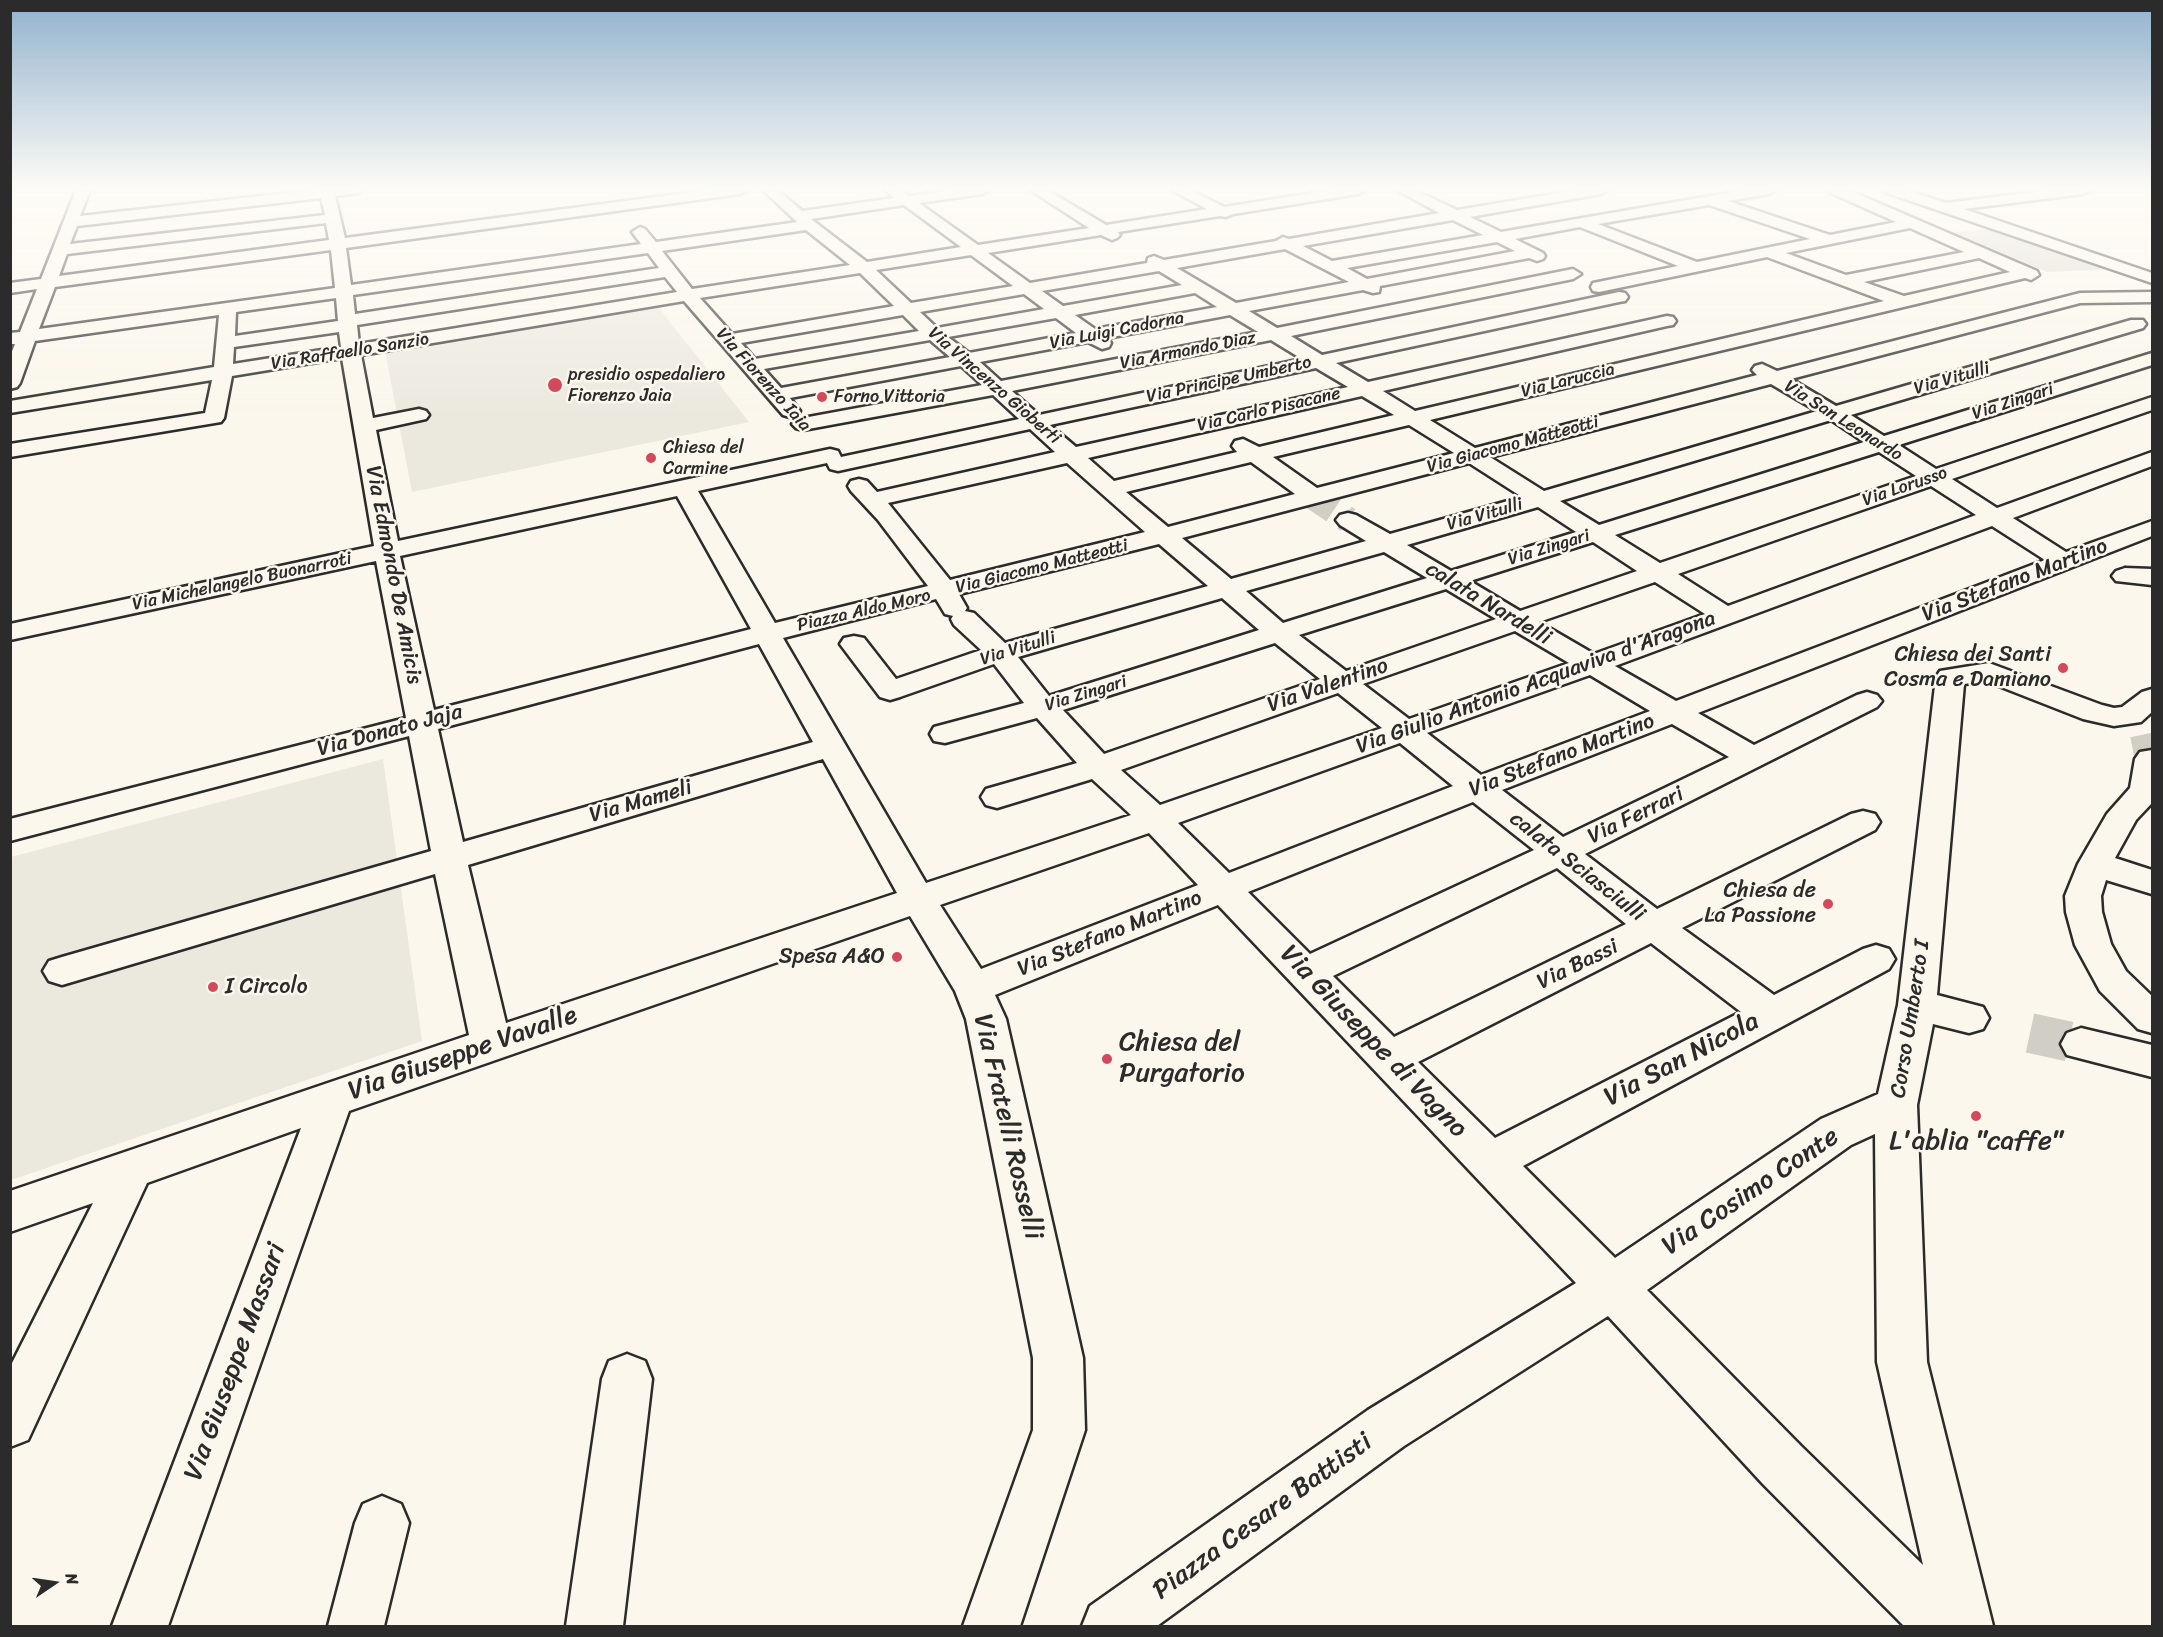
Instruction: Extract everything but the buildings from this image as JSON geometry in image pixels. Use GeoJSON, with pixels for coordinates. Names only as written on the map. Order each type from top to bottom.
{"type":"FeatureCollection","features":[{"type":"Feature","properties":{"kind":"street"},"geometry":{"type":"LineString","coordinates":[[10,383],[19,338],[48,283],[54,266]]}},
{"type":"Feature","properties":{"kind":"street"},"geometry":{"type":"LineString","coordinates":[[10,288],[171,266]]}},
{"type":"Feature","properties":{"kind":"street"},"geometry":{"type":"LineString","coordinates":[[340,266],[343,290]]}},
{"type":"Feature","properties":{"kind":"street"},"geometry":{"type":"LineString","coordinates":[[19,338],[517,266]]}},
{"type":"Feature","properties":{"kind":"street","name":"Via Fiorenzo Iaia"},"geometry":{"type":"LineString","coordinates":[[666,266],[688,295],[834,460]]}},
{"type":"Feature","properties":{"kind":"street","name":"Via Raffaello Sanzio"},"geometry":{"type":"LineString","coordinates":[[10,407],[223,373],[349,333],[688,295],[874,266]]}},
{"type":"Feature","properties":{"kind":"street"},"geometry":{"type":"LineString","coordinates":[[997,266],[1312,496]]}},
{"type":"Feature","properties":{"kind":"street"},"geometry":{"type":"LineString","coordinates":[[728,340],[1153,266]]}},
{"type":"Feature","properties":{"kind":"street"},"geometry":{"type":"LineString","coordinates":[[1163,266],[1413,418],[1726,616]]}},
{"type":"Feature","properties":{"kind":"street"},"geometry":{"type":"LineString","coordinates":[[1332,266],[1589,396]]}},
{"type":"Feature","properties":{"kind":"street","name":"Via Luigi Cadorna"},"geometry":{"type":"LineString","coordinates":[[776,395],[1459,266]]}},
{"type":"Feature","properties":{"kind":"street","name":"Via San Leonardo"},"geometry":{"type":"LineString","coordinates":[[1557,266],[1774,377],[1834,413],[2064,562]]}},
{"type":"Feature","properties":{"kind":"street"},"geometry":{"type":"LineString","coordinates":[[1805,266],[1969,326],[2150,407]]}},
{"type":"Feature","properties":{"kind":"street"},"geometry":{"type":"LineString","coordinates":[[1820,286],[1915,266]]}},
{"type":"Feature","properties":{"kind":"street"},"geometry":{"type":"LineString","coordinates":[[2011,266],[2053,285],[2091,297],[2145,328]]}},
{"type":"Feature","properties":{"kind":"street"},"geometry":{"type":"LineString","coordinates":[[2117,266],[2152,278]]}},
{"type":"Feature","properties":{"kind":"street"},"geometry":{"type":"LineString","coordinates":[[1599,287],[1695,267]]}},
{"type":"Feature","properties":{"kind":"street","name":"Via Vincenzo Gioberti"},"geometry":{"type":"LineString","coordinates":[[864,268],[933,334],[966,360],[1109,489],[1164,535]]}},
{"type":"Feature","properties":{"kind":"street"},"geometry":{"type":"LineString","coordinates":[[225,343],[349,333],[670,271]]}},
{"type":"Feature","properties":{"kind":"street","name":"Via Laruccia"},"geometry":{"type":"LineString","coordinates":[[1109,489],[2026,273]]}},
{"type":"Feature","properties":{"kind":"street","name":"Via Armando Diaz"},"geometry":{"type":"LineString","coordinates":[[803,424],[999,389],[1573,274]]}},
{"type":"Feature","properties":{"kind":"street"},"geometry":{"type":"LineString","coordinates":[[751,366],[1197,288]]}},
{"type":"Feature","properties":{"kind":"street","name":"Via Edmondo De Amicis"},"geometry":{"type":"LineString","coordinates":[[343,290],[387,551],[449,858],[491,1044]]}},
{"type":"Feature","properties":{"kind":"street","name":"Via Principe Umberto"},"geometry":{"type":"LineString","coordinates":[[834,460],[1170,393],[1619,297]]}},
{"type":"Feature","properties":{"kind":"street"},"geometry":{"type":"LineString","coordinates":[[2091,297],[2152,297]]}},
{"type":"Feature","properties":{"kind":"street","name":"Via Giacomo Matteotti"},"geometry":{"type":"LineString","coordinates":[[954,606],[1164,535],[1472,456],[1617,410],[1774,377],[2091,297]]}},
{"type":"Feature","properties":{"kind":"street"},"geometry":{"type":"LineString","coordinates":[[10,452],[214,418],[223,373],[228,307]]}},
{"type":"Feature","properties":{"kind":"street","name":"Via Carlo Pisacane"},"geometry":{"type":"LineString","coordinates":[[872,500],[1070,454],[1198,414],[1363,388],[1667,321]]}},
{"type":"Feature","properties":{"kind":"street","name":"Via Vitulli"},"geometry":{"type":"LineString","coordinates":[[854,644],[890,691],[1000,653],[1387,544],[1834,413],[2061,367],[2145,328]]}},
{"type":"Feature","properties":{"kind":"street","name":"Via Zingari"},"geometry":{"type":"LineString","coordinates":[[945,734],[1043,707],[1880,444],[2061,367],[2152,359]]}},
{"type":"Feature","properties":{"kind":"street","name":"Via Lorusso"},"geometry":{"type":"LineString","coordinates":[[1658,572],[1932,478],[2150,407]]}},
{"type":"Feature","properties":{"kind":"street"},"geometry":{"type":"LineString","coordinates":[[365,426],[419,415]]}},
{"type":"Feature","properties":{"kind":"street","name":"Via Giulio Antonio Acquaviva d'Aragona"},"geometry":{"type":"LineString","coordinates":[[917,898],[1155,819],[1592,665],[1995,519],[2152,459]]}},
{"type":"Feature","properties":{"kind":"street"},"geometry":{"type":"LineString","coordinates":[[684,487],[834,460]]}},
{"type":"Feature","properties":{"kind":"street","name":"Piazza Aldo Moro"},"geometry":{"type":"LineString","coordinates":[[684,487],[717,549],[769,633],[954,606],[872,500],[834,460]]}},
{"type":"Feature","properties":{"kind":"street","name":"Via Michelangelo Buonarroti"},"geometry":{"type":"LineString","coordinates":[[10,632],[684,487]]}},
{"type":"Feature","properties":{"kind":"street","name":"calata Nardelli"},"geometry":{"type":"LineString","coordinates":[[1348,520],[1516,621],[1754,758]]}},
{"type":"Feature","properties":{"kind":"street","name":"Via Stefano Martino"},"geometry":{"type":"LineString","coordinates":[[973,988],[1477,788],[2152,528]]}},
{"type":"Feature","properties":{"kind":"street","name":"calata Sciasciulli"},"geometry":{"type":"LineString","coordinates":[[1164,535],[1279,633],[1559,853],[1770,1013]]}},
{"type":"Feature","properties":{"kind":"street","name":"Via Valentino"},"geometry":{"type":"LineString","coordinates":[[997,797],[1098,767],[1658,572]]}},
{"type":"Feature","properties":{"kind":"street"},"geometry":{"type":"LineString","coordinates":[[2125,576],[2152,577]]}},
{"type":"Feature","properties":{"kind":"street","name":"Via Giuseppe di Vagno"},"geometry":{"type":"LineString","coordinates":[[954,606],[1000,653],[1043,707],[1098,767],[1155,819],[1224,889],[1782,1465],[1944,1626]]}},
{"type":"Feature","properties":{"kind":"street","name":"Via Donato Jaja"},"geometry":{"type":"LineString","coordinates":[[10,830],[769,633]]}},
{"type":"Feature","properties":{"kind":"street","name":"Via Fratelli Rosselli"},"geometry":{"type":"LineString","coordinates":[[769,633],[917,898],[973,988],[986,1019],[1058,1358],[1059,1430],[992,1626]]}},
{"type":"Feature","properties":{"kind":"street","name":"Corso Umberto I"},"geometry":{"type":"LineString","coordinates":[[1965,1626],[1902,1362],[1896,1106],[1917,1005],[1950,677],[1989,672],[2094,713],[2145,727]]}},
{"type":"Feature","properties":{"kind":"street","name":"Via Ferrari"},"geometry":{"type":"LineString","coordinates":[[1305,973],[1559,853],[1867,701]]}},
{"type":"Feature","properties":{"kind":"street"},"geometry":{"type":"LineString","coordinates":[[2145,727],[2146,791],[2123,814],[2095,864],[2084,896],[2084,912],[2093,945],[2113,981],[2152,1018]]}},
{"type":"Feature","properties":{"kind":"street","name":"Via Mameli"},"geometry":{"type":"LineString","coordinates":[[62,971],[832,746]]}},
{"type":"Feature","properties":{"kind":"street","name":"Via Bassi"},"geometry":{"type":"LineString","coordinates":[[1389,1059],[1863,822]]}},
{"type":"Feature","properties":{"kind":"street"},"geometry":{"type":"LineString","coordinates":[[2095,864],[2152,882]]}},
{"type":"Feature","properties":{"kind":"street","name":"Via Giuseppe Vavalle"},"geometry":{"type":"LineString","coordinates":[[10,1212],[333,1098],[917,898]]}},
{"type":"Feature","properties":{"kind":"street","name":"Via San Nicola"},"geometry":{"type":"LineString","coordinates":[[1489,1163],[1876,959]]}},
{"type":"Feature","properties":{"kind":"street"},"geometry":{"type":"LineString","coordinates":[[1917,1005],[1969,1018]]}},
{"type":"Feature","properties":{"kind":"street"},"geometry":{"type":"LineString","coordinates":[[2081,1044],[2152,1060]]}},
{"type":"Feature","properties":{"kind":"street","name":"Via Giuseppe Massari"},"geometry":{"type":"LineString","coordinates":[[140,1626],[333,1098]]}},
{"type":"Feature","properties":{"kind":"street","name":"Via Cosimo Conte"},"geometry":{"type":"LineString","coordinates":[[1386,1428],[1612,1287],[1836,1132],[1896,1106]]}},
{"type":"Feature","properties":{"kind":"street"},"geometry":{"type":"LineString","coordinates":[[10,1422],[25,1368],[132,1169]]}},
{"type":"Feature","properties":{"kind":"street"},"geometry":{"type":"LineString","coordinates":[[594,1626],[627,1379]]}},
{"type":"Feature","properties":{"kind":"street","name":"Piazza Cesare Battisti"},"geometry":{"type":"LineString","coordinates":[[1110,1626],[1386,1428]]}},
{"type":"Feature","properties":{"kind":"street"},"geometry":{"type":"LineString","coordinates":[[356,1626],[382,1522]]}},
{"type":"Feature","properties":{"kind":"shaded area"},"geometry":{"type":"Polygon","coordinates":[[[2034,266],[2105,266],[2113,269],[2047,272],[2034,266]]]}},
{"type":"Feature","properties":{"kind":"shaded area","name":"presidio ospedaliero Fiorenzo Jaia"},"geometry":{"type":"Polygon","coordinates":[[[658,307],[749,422],[412,492],[385,351],[658,307]]]}},
{"type":"Feature","properties":{"kind":"shaded area","name":"I Circolo"},"geometry":{"type":"Polygon","coordinates":[[[383,759],[422,1041],[11,1180],[11,857],[383,759]]]}},
{"type":"Feature","properties":{"kind":"tunnel"},"geometry":{"type":"LineString","coordinates":[[1312,496],[1348,520]]}},
{"type":"Feature","properties":{"kind":"tunnel"},"geometry":{"type":"LineString","coordinates":[[2146,734],[2151,759]]}},
{"type":"Feature","properties":{"kind":"tunnel"},"geometry":{"type":"LineString","coordinates":[[2030,1033],[2081,1044]]}},
{"type":"Feature","properties":{"kind":"place","name":"presidio ospedaliero Fiorenzo Jaia"},"geometry":{"type":"Point","coordinates":[555,385]}},
{"type":"Feature","properties":{"kind":"place","name":"Forno Vittoria"},"geometry":{"type":"Point","coordinates":[822,397]}},
{"type":"Feature","properties":{"kind":"place","name":"Chiesa del Carmine"},"geometry":{"type":"Point","coordinates":[651,458]}},
{"type":"Feature","properties":{"kind":"place","name":"Chiesa dei Santi Cosma e Damiano"},"geometry":{"type":"Point","coordinates":[2063,668]}},
{"type":"Feature","properties":{"kind":"place","name":"Chiesa de La Passione"},"geometry":{"type":"Point","coordinates":[1828,904]}},
{"type":"Feature","properties":{"kind":"place","name":"Spesa A&O"},"geometry":{"type":"Point","coordinates":[897,957]}},
{"type":"Feature","properties":{"kind":"place","name":"I Circolo"},"geometry":{"type":"Point","coordinates":[213,987]}},
{"type":"Feature","properties":{"kind":"place","name":"Chiesa del Purgatorio"},"geometry":{"type":"Point","coordinates":[1107,1059]}},
{"type":"Feature","properties":{"kind":"place","name":"L'ablia \"caffe\""},"geometry":{"type":"Point","coordinates":[1976,1116]}}]}
